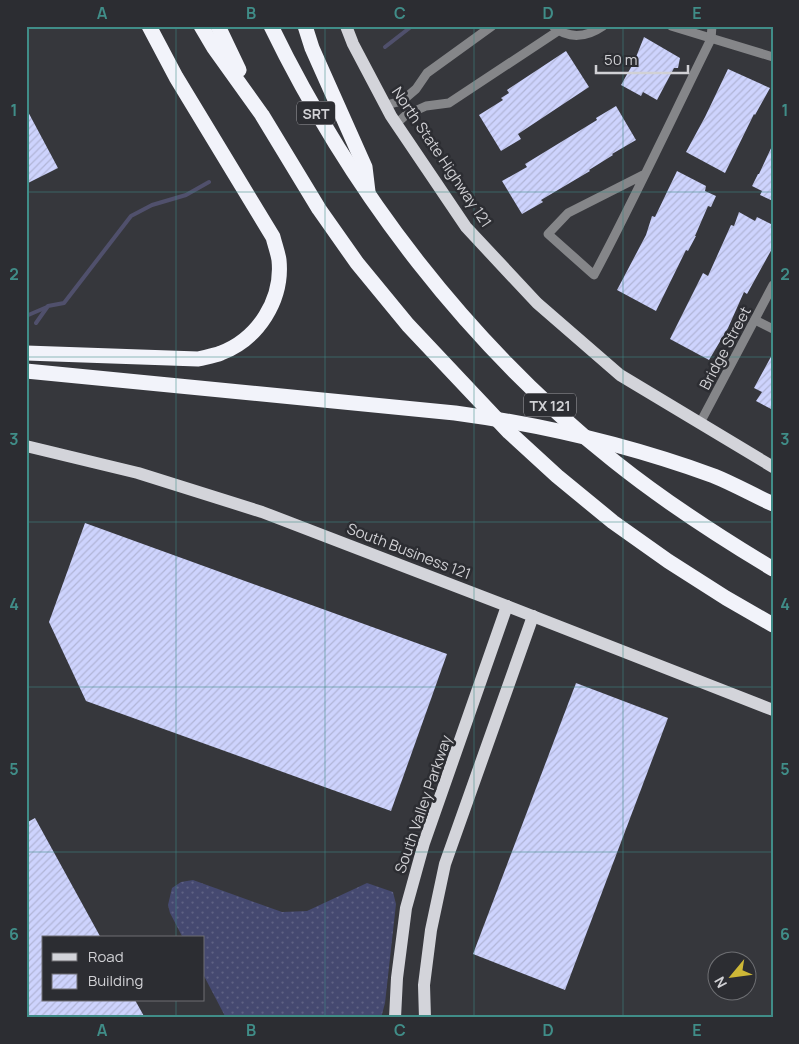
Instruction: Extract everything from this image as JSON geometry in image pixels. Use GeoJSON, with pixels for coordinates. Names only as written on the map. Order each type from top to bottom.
{"type":"FeatureCollection","features":[{"type":"Feature","properties":{"kind":"highway"},"geometry":{"type":"LineString","coordinates":[[26,353],[198,359],[221,353],[241,342],[260,325],[272,305],[278,285],[279,260],[273,237],[185,92],[149,26]]}},
{"type":"Feature","properties":{"kind":"highway"},"geometry":{"type":"LineString","coordinates":[[201,26],[214,48],[262,115]]}},
{"type":"Feature","properties":{"kind":"highway"},"geometry":{"type":"LineString","coordinates":[[218,26],[262,115]]}},
{"type":"Feature","properties":{"kind":"highway","name":"SRT"},"geometry":{"type":"LineString","coordinates":[[271,26],[317,114],[368,196]]}},
{"type":"Feature","properties":{"kind":"highway"},"geometry":{"type":"LineString","coordinates":[[305,26],[312,48],[365,168],[368,196]]}},
{"type":"Feature","properties":{"kind":"highway","name":"TX 121"},"geometry":{"type":"LineString","coordinates":[[262,115],[319,209],[357,263],[408,325],[509,432],[557,476],[613,522],[693,577],[773,625]]}},
{"type":"Feature","properties":{"kind":"highway","name":"TX 121"},"geometry":{"type":"LineString","coordinates":[[368,196],[426,271],[469,322],[514,371],[559,413],[614,461],[667,501],[773,569]]}},
{"type":"Feature","properties":{"kind":"highway"},"geometry":{"type":"LineString","coordinates":[[26,371],[455,413],[516,422],[579,435],[642,452],[716,477],[773,504]]}},
{"type":"Feature","properties":{"kind":"main road","name":"North State Highway 121"},"geometry":{"type":"LineString","coordinates":[[346,26],[353,44],[396,124],[466,227],[537,303],[620,375],[773,467]]}},
{"type":"Feature","properties":{"kind":"main road","name":"South Business 121"},"geometry":{"type":"LineString","coordinates":[[26,446],[138,474],[211,495],[288,522],[773,710]]}},
{"type":"Feature","properties":{"kind":"main road","name":"South Valley Parkway"},"geometry":{"type":"LineString","coordinates":[[395,1018],[397,978],[409,899],[424,843],[508,606]]}},
{"type":"Feature","properties":{"kind":"main road"},"geometry":{"type":"LineString","coordinates":[[425,1018],[424,985],[431,930],[445,864],[533,616]]}},
{"type":"Feature","properties":{"kind":"street"},"geometry":{"type":"LineString","coordinates":[[386,105],[402,101],[416,89],[427,73],[492,26]]}},
{"type":"Feature","properties":{"kind":"street"},"geometry":{"type":"LineString","coordinates":[[396,124],[406,115],[426,106],[449,103],[556,28],[575,36],[592,33],[603,26]]}},
{"type":"Feature","properties":{"kind":"street"},"geometry":{"type":"LineString","coordinates":[[671,26],[773,57]]}},
{"type":"Feature","properties":{"kind":"street"},"geometry":{"type":"LineString","coordinates":[[646,174],[568,213],[548,234],[594,275],[646,174],[711,39],[712,26]]}},
{"type":"Feature","properties":{"kind":"street","name":"Bridge Street"},"geometry":{"type":"LineString","coordinates":[[700,423],[773,285]]}},
{"type":"Feature","properties":{"kind":"street"},"geometry":{"type":"LineString","coordinates":[[755,320],[773,329]]}},
{"type":"Feature","properties":{"kind":"shaded area"},"geometry":{"type":"Polygon","coordinates":[[[193,880],[282,912],[307,911],[367,883],[393,892],[396,904],[385,1003],[381,1018],[226,1018],[205,978],[205,936],[182,936],[170,913],[168,905],[172,888],[181,882],[193,880]]]}},
{"type":"Feature","properties":{"kind":"building"},"geometry":{"type":"Polygon","coordinates":[[[644,37],[680,58],[678,68],[674,68],[657,100],[643,92],[641,96],[621,85],[634,62],[644,37]]]}},
{"type":"Feature","properties":{"kind":"building"},"geometry":{"type":"Polygon","coordinates":[[[566,51],[589,87],[518,134],[521,139],[501,151],[479,115],[503,100],[501,98],[509,93],[507,90],[566,51]]]}},
{"type":"Feature","properties":{"kind":"building"},"geometry":{"type":"Polygon","coordinates":[[[728,69],[770,88],[754,114],[725,173],[686,152],[728,69]]]}},
{"type":"Feature","properties":{"kind":"building"},"geometry":{"type":"Polygon","coordinates":[[[616,106],[636,140],[522,214],[502,181],[527,167],[525,164],[597,120],[596,118],[616,106]]]}},
{"type":"Feature","properties":{"kind":"building"},"geometry":{"type":"Polygon","coordinates":[[[26,108],[58,168],[26,184],[26,108]]]}},
{"type":"Feature","properties":{"kind":"building"},"geometry":{"type":"Polygon","coordinates":[[[773,144],[773,201],[760,195],[762,191],[752,186],[773,144]]]}},
{"type":"Feature","properties":{"kind":"building"},"geometry":{"type":"Polygon","coordinates":[[[677,171],[706,186],[705,191],[716,196],[711,207],[708,206],[696,236],[688,251],[686,250],[656,311],[617,290],[646,235],[652,216],[655,217],[677,171]]]}},
{"type":"Feature","properties":{"kind":"building"},"geometry":{"type":"Polygon","coordinates":[[[739,212],[755,221],[757,217],[773,225],[773,247],[747,294],[744,292],[728,328],[709,360],[670,339],[703,273],[708,276],[731,225],[734,226],[739,212]]]}},
{"type":"Feature","properties":{"kind":"building"},"geometry":{"type":"Polygon","coordinates":[[[773,353],[773,410],[756,401],[762,392],[754,388],[773,353]]]}},
{"type":"Feature","properties":{"kind":"building"},"geometry":{"type":"Polygon","coordinates":[[[85,523],[447,654],[391,811],[86,701],[49,622],[85,523]]]}},
{"type":"Feature","properties":{"kind":"building"},"geometry":{"type":"Polygon","coordinates":[[[576,683],[668,718],[565,990],[473,954],[576,683]]]}},
{"type":"Feature","properties":{"kind":"building"},"geometry":{"type":"Polygon","coordinates":[[[35,818],[100,936],[42,936],[42,1002],[136,1002],[145,1018],[26,1018],[26,823],[35,818]]]}},
{"type":"Feature","properties":{"kind":"waterway"},"geometry":{"type":"LineString","coordinates":[[385,47],[412,26]]}},
{"type":"Feature","properties":{"kind":"waterway"},"geometry":{"type":"LineString","coordinates":[[36,323],[48,306],[64,303],[131,216],[152,205],[186,195],[209,182]]}},
{"type":"Feature","properties":{"kind":"waterway"},"geometry":{"type":"LineString","coordinates":[[26,316],[47,307]]}}]}
